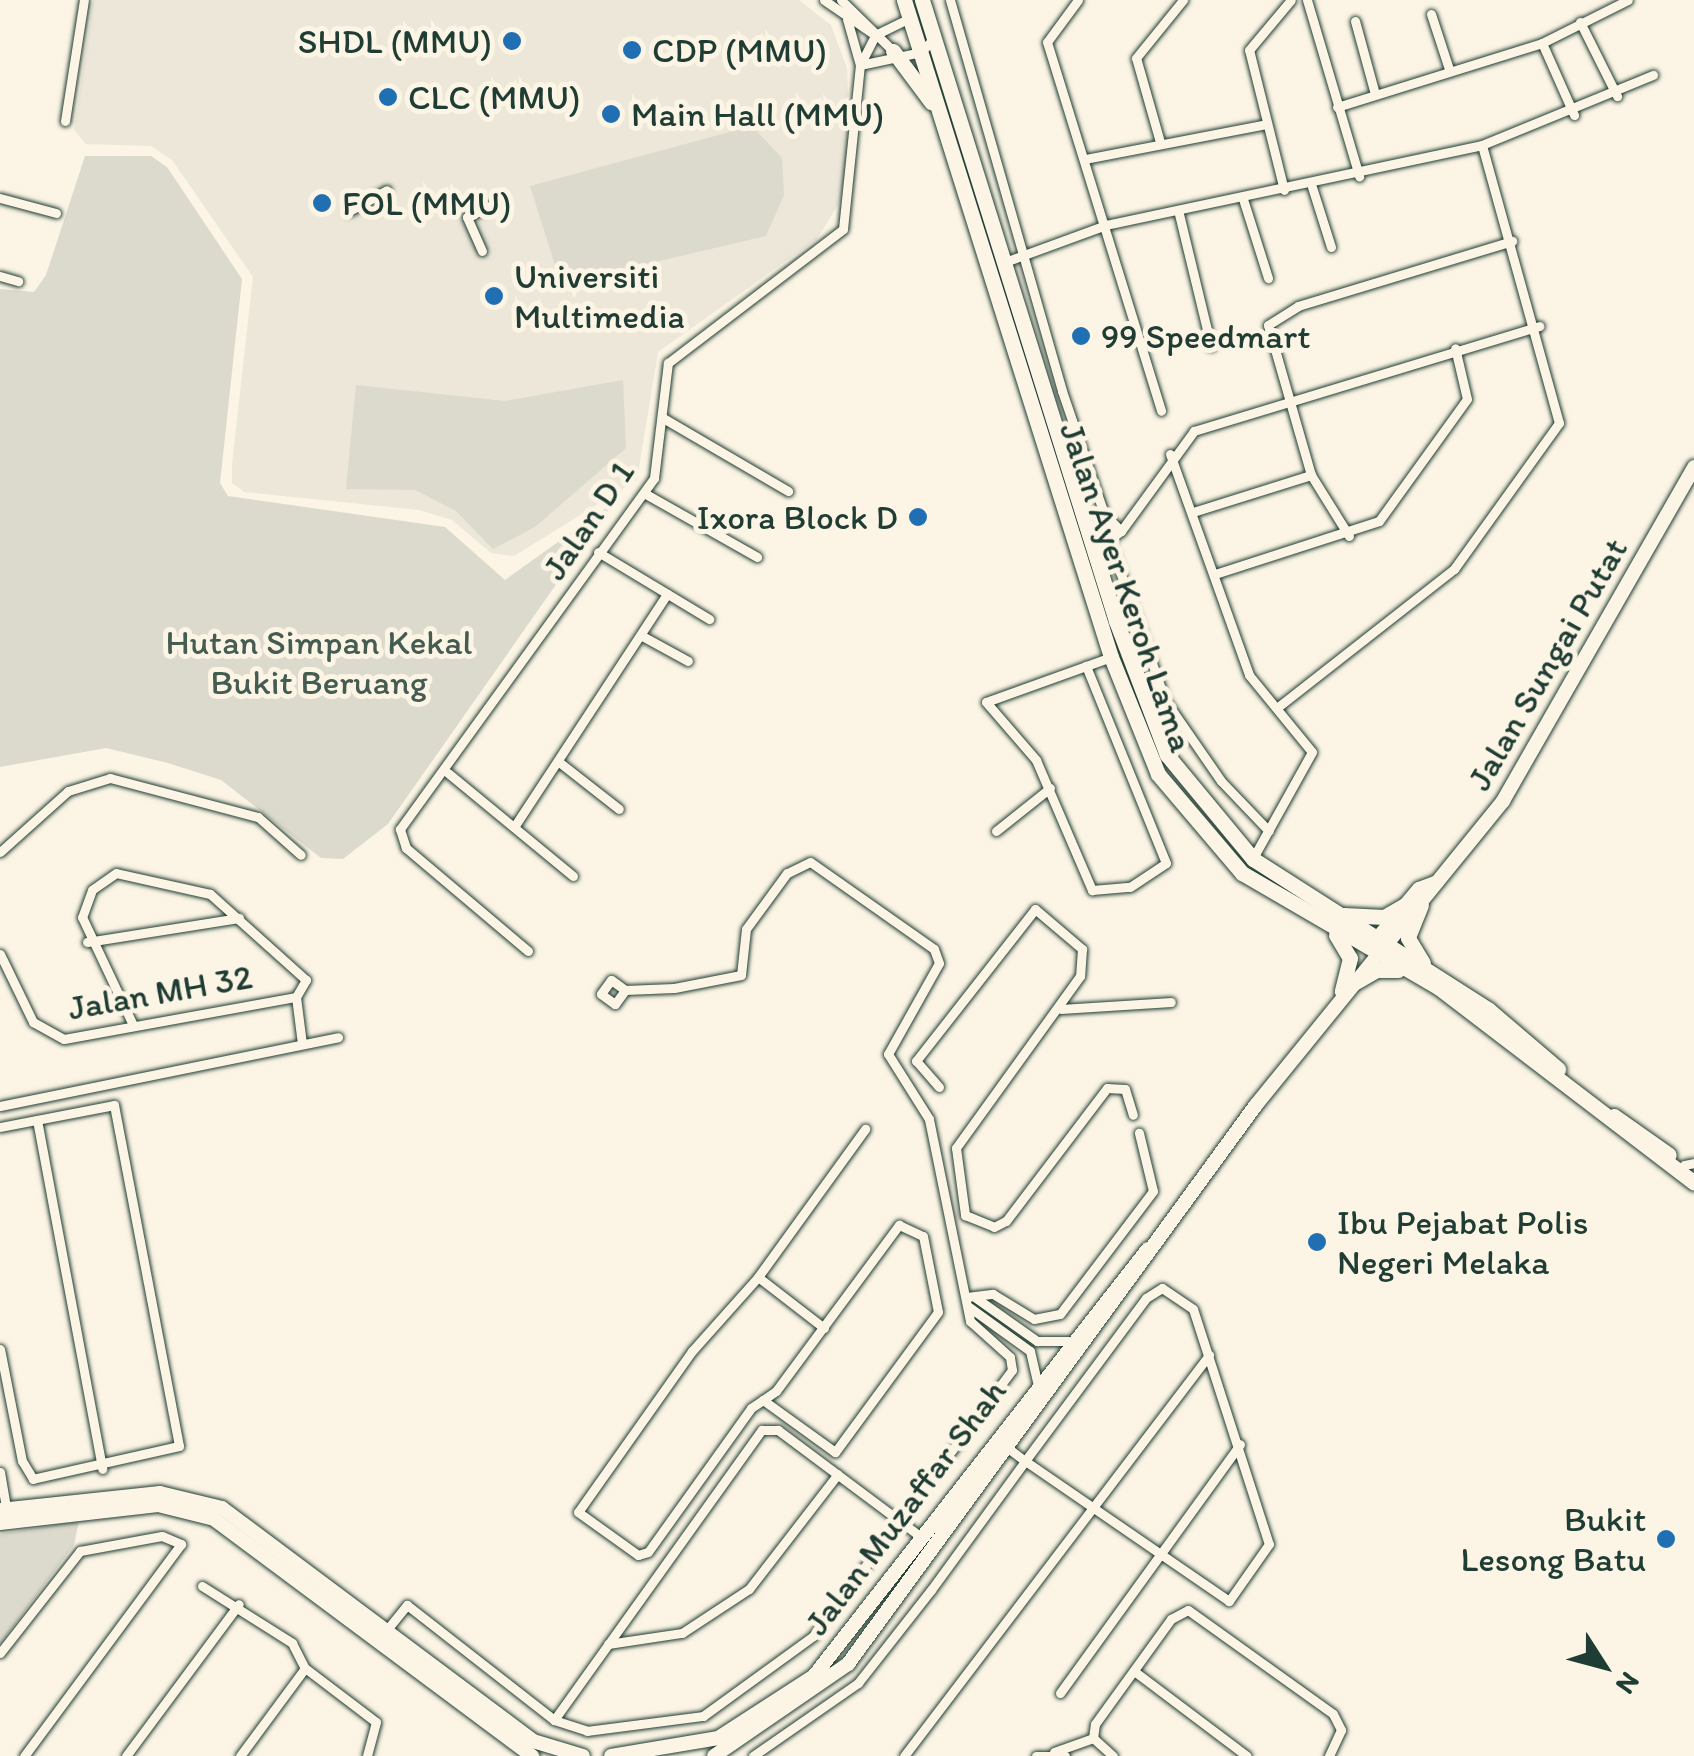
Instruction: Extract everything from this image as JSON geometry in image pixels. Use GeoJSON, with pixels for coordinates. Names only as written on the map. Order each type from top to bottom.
{"type":"FeatureCollection","features":[{"type":"Feature","properties":{"kind":"main road","name":"Jalan Ayer Keroh Lama"},"geometry":{"type":"LineString","coordinates":[[904,0],[1111,657],[1158,774],[1206,838],[1327,928],[1425,974],[1691,1166]]}},
{"type":"Feature","properties":{"kind":"main road","name":"Jalan Ayer Keroh Lama"},"geometry":{"type":"LineString","coordinates":[[922,0],[1005,262],[1103,547],[1167,754],[1253,859],[1331,910],[1375,951]]}},
{"type":"Feature","properties":{"kind":"main road"},"geometry":{"type":"LineString","coordinates":[[893,51],[940,113]]}},
{"type":"Feature","properties":{"kind":"main road"},"geometry":{"type":"LineString","coordinates":[[971,212],[1005,262],[998,273],[1006,319]]}},
{"type":"Feature","properties":{"kind":"main road","name":"Jalan Sungai Putat"},"geometry":{"type":"LineString","coordinates":[[1375,951],[1437,882],[1526,766],[1694,467]]}},
{"type":"Feature","properties":{"kind":"main road"},"geometry":{"type":"LineString","coordinates":[[1331,910],[1376,918],[1413,905],[1408,938],[1425,974]]}},
{"type":"Feature","properties":{"kind":"main road"},"geometry":{"type":"LineString","coordinates":[[1327,928],[1349,952],[1344,991]]}},
{"type":"Feature","properties":{"kind":"main road","name":"Jalan Muzaffar Shah"},"geometry":{"type":"LineString","coordinates":[[714,1756],[848,1664],[1001,1443],[1375,951]]}},
{"type":"Feature","properties":{"kind":"main road"},"geometry":{"type":"LineString","coordinates":[[1344,991],[1380,969],[1425,974]]}},
{"type":"Feature","properties":{"kind":"main road","name":"Jalan Ayer Keroh Lama"},"geometry":{"type":"LineString","coordinates":[[1425,974],[1694,1183]]}},
{"type":"Feature","properties":{"kind":"main road","name":"Jalan Muzaffar Shah"},"geometry":{"type":"LineString","coordinates":[[611,1756],[718,1738],[814,1676],[921,1537],[1001,1443],[1036,1382],[1068,1341],[1148,1250]]}},
{"type":"Feature","properties":{"kind":"main road"},"geometry":{"type":"LineString","coordinates":[[4,1516],[158,1505],[214,1519],[385,1633],[533,1741],[583,1756]]}},
{"type":"Feature","properties":{"kind":"main road"},"geometry":{"type":"LineString","coordinates":[[385,1633],[532,1756]]}},
{"type":"Feature","properties":{"kind":"street"},"geometry":{"type":"LineString","coordinates":[[66,121],[84,0]]}},
{"type":"Feature","properties":{"kind":"street"},"geometry":{"type":"LineString","coordinates":[[824,0],[875,36],[899,32],[909,17]]}},
{"type":"Feature","properties":{"kind":"street"},"geometry":{"type":"LineString","coordinates":[[841,0],[893,51]]}},
{"type":"Feature","properties":{"kind":"street"},"geometry":{"type":"LineString","coordinates":[[950,0],[1100,503],[1122,531]]}},
{"type":"Feature","properties":{"kind":"street"},"geometry":{"type":"LineString","coordinates":[[1078,0],[1047,42],[1161,411]]}},
{"type":"Feature","properties":{"kind":"street"},"geometry":{"type":"LineString","coordinates":[[1160,142],[1136,58],[1183,0]]}},
{"type":"Feature","properties":{"kind":"street"},"geometry":{"type":"LineString","coordinates":[[1284,190],[1249,50],[1291,0]]}},
{"type":"Feature","properties":{"kind":"street"},"geometry":{"type":"LineString","coordinates":[[1307,0],[1359,176]]}},
{"type":"Feature","properties":{"kind":"street"},"geometry":{"type":"LineString","coordinates":[[1337,107],[1542,43],[1628,0]]}},
{"type":"Feature","properties":{"kind":"street"},"geometry":{"type":"LineString","coordinates":[[1431,14],[1449,69]]}},
{"type":"Feature","properties":{"kind":"street"},"geometry":{"type":"LineString","coordinates":[[848,19],[860,65],[893,51],[921,52],[934,36]]}},
{"type":"Feature","properties":{"kind":"street"},"geometry":{"type":"LineString","coordinates":[[1355,21],[1375,94]]}},
{"type":"Feature","properties":{"kind":"street"},"geometry":{"type":"LineString","coordinates":[[1580,22],[1617,96]]}},
{"type":"Feature","properties":{"kind":"street","name":"Jalan D 1"},"geometry":{"type":"LineString","coordinates":[[528,951],[398,836],[448,773],[598,552],[644,493],[660,461],[672,357],[843,229],[860,65],[875,36]]}},
{"type":"Feature","properties":{"kind":"street"},"geometry":{"type":"LineString","coordinates":[[1542,43],[1574,115]]}},
{"type":"Feature","properties":{"kind":"street"},"geometry":{"type":"LineString","coordinates":[[1005,262],[1106,225],[1312,187],[1482,145],[1574,115],[1652,76]]}},
{"type":"Feature","properties":{"kind":"street"},"geometry":{"type":"LineString","coordinates":[[1085,159],[1266,124]]}},
{"type":"Feature","properties":{"kind":"street"},"geometry":{"type":"LineString","coordinates":[[1278,707],[1454,568],[1552,436],[1560,398],[1482,145]]}},
{"type":"Feature","properties":{"kind":"street"},"geometry":{"type":"LineString","coordinates":[[1312,187],[1330,247]]}},
{"type":"Feature","properties":{"kind":"street"},"geometry":{"type":"LineString","coordinates":[[349,211],[386,190]]}},
{"type":"Feature","properties":{"kind":"street"},"geometry":{"type":"LineString","coordinates":[[0,198],[56,213]]}},
{"type":"Feature","properties":{"kind":"street"},"geometry":{"type":"LineString","coordinates":[[1244,200],[1268,278]]}},
{"type":"Feature","properties":{"kind":"street"},"geometry":{"type":"LineString","coordinates":[[482,251],[467,217],[492,205]]}},
{"type":"Feature","properties":{"kind":"street"},"geometry":{"type":"LineString","coordinates":[[1179,214],[1212,346]]}},
{"type":"Feature","properties":{"kind":"street"},"geometry":{"type":"LineString","coordinates":[[1349,536],[1311,475],[1265,332],[1281,314],[1512,241]]}},
{"type":"Feature","properties":{"kind":"street"},"geometry":{"type":"LineString","coordinates":[[0,276],[18,281]]}},
{"type":"Feature","properties":{"kind":"street"},"geometry":{"type":"LineString","coordinates":[[1269,830],[1221,781],[1165,700],[1103,547],[1122,531],[1170,454],[1194,431],[1454,348],[1539,326]]}},
{"type":"Feature","properties":{"kind":"street"},"geometry":{"type":"LineString","coordinates":[[1214,574],[1349,536],[1379,521],[1467,399],[1454,348]]}},
{"type":"Feature","properties":{"kind":"street"},"geometry":{"type":"LineString","coordinates":[[663,418],[788,491]]}},
{"type":"Feature","properties":{"kind":"street"},"geometry":{"type":"LineString","coordinates":[[1170,454],[1250,675],[1312,752],[1253,859]]}},
{"type":"Feature","properties":{"kind":"street"},"geometry":{"type":"LineString","coordinates":[[1193,512],[1311,475]]}},
{"type":"Feature","properties":{"kind":"street"},"geometry":{"type":"LineString","coordinates":[[644,493],[757,557]]}},
{"type":"Feature","properties":{"kind":"street"},"geometry":{"type":"LineString","coordinates":[[598,552],[709,619]]}},
{"type":"Feature","properties":{"kind":"street"},"geometry":{"type":"LineString","coordinates":[[514,827],[644,637],[667,594]]}},
{"type":"Feature","properties":{"kind":"street"},"geometry":{"type":"LineString","coordinates":[[644,637],[688,661]]}},
{"type":"Feature","properties":{"kind":"street"},"geometry":{"type":"LineString","coordinates":[[1086,666],[1165,868],[1095,892],[1050,788],[990,704],[1040,681],[1111,657]]}},
{"type":"Feature","properties":{"kind":"street"},"geometry":{"type":"LineString","coordinates":[[1034,669],[1040,681]]}},
{"type":"Feature","properties":{"kind":"street"},"geometry":{"type":"LineString","coordinates":[[559,762],[619,809]]}},
{"type":"Feature","properties":{"kind":"street"},"geometry":{"type":"LineString","coordinates":[[448,773],[573,876]]}},
{"type":"Feature","properties":{"kind":"street"},"geometry":{"type":"LineString","coordinates":[[0,852],[68,791],[110,778],[258,817],[301,855]]}},
{"type":"Feature","properties":{"kind":"street"},"geometry":{"type":"LineString","coordinates":[[996,831],[1050,788]]}},
{"type":"Feature","properties":{"kind":"street"},"geometry":{"type":"LineString","coordinates":[[385,1633],[408,1605],[554,1720],[588,1731],[703,1716],[814,1636],[1012,1370],[1010,1357],[972,1326],[971,1300],[946,1235],[929,1118],[888,1054],[939,956],[821,867],[795,865],[746,929],[742,976],[625,990]]}},
{"type":"Feature","properties":{"kind":"street"},"geometry":{"type":"LineString","coordinates":[[133,1026],[88,942],[85,902],[116,872],[193,886],[240,918]]}},
{"type":"Feature","properties":{"kind":"street"},"geometry":{"type":"LineString","coordinates":[[939,1087],[916,1061],[1035,909],[1082,950],[1061,1009],[960,1141],[959,1176],[965,1215],[994,1227],[1107,1088],[1125,1089],[1133,1115]]}},
{"type":"Feature","properties":{"kind":"street"},"geometry":{"type":"LineString","coordinates":[[88,942],[240,918]]}},
{"type":"Feature","properties":{"kind":"street","name":"Jalan MH 32"},"geometry":{"type":"LineString","coordinates":[[0,954],[33,1022],[52,1036],[133,1026],[296,996],[306,980],[240,918]]}},
{"type":"Feature","properties":{"kind":"street"},"geometry":{"type":"LineString","coordinates":[[296,996],[302,1044]]}},
{"type":"Feature","properties":{"kind":"street"},"geometry":{"type":"LineString","coordinates":[[1061,1009],[1170,1002]]}},
{"type":"Feature","properties":{"kind":"street"},"geometry":{"type":"LineString","coordinates":[[0,1094],[3,1106],[338,1037]]}},
{"type":"Feature","properties":{"kind":"street"},"geometry":{"type":"LineString","coordinates":[[0,1127],[114,1105],[180,1433],[168,1455],[34,1479],[5,1403],[0,1349]]}},
{"type":"Feature","properties":{"kind":"street"},"geometry":{"type":"LineString","coordinates":[[37,1120],[102,1469]]}},
{"type":"Feature","properties":{"kind":"street"},"geometry":{"type":"LineString","coordinates":[[763,1400],[835,1452],[938,1312],[924,1241],[898,1224],[824,1328],[763,1400],[643,1555],[578,1512],[692,1351],[758,1277],[865,1128]]}},
{"type":"Feature","properties":{"kind":"street"},"geometry":{"type":"LineString","coordinates":[[971,1300],[993,1294],[1034,1319],[1060,1314],[1153,1191],[1139,1133]]}},
{"type":"Feature","properties":{"kind":"street"},"geometry":{"type":"LineString","coordinates":[[937,1179],[959,1176]]}},
{"type":"Feature","properties":{"kind":"street"},"geometry":{"type":"LineString","coordinates":[[938,1194],[961,1189]]}},
{"type":"Feature","properties":{"kind":"street"},"geometry":{"type":"LineString","coordinates":[[924,1241],[946,1235]]}},
{"type":"Feature","properties":{"kind":"street"},"geometry":{"type":"LineString","coordinates":[[758,1277],[824,1328]]}},
{"type":"Feature","properties":{"kind":"street"},"geometry":{"type":"LineString","coordinates":[[753,1756],[858,1683],[1025,1461],[1154,1291],[1187,1300],[1240,1444],[1268,1544],[1229,1602],[1025,1461],[1001,1443]]}},
{"type":"Feature","properties":{"kind":"street"},"geometry":{"type":"LineString","coordinates":[[971,1300],[1038,1341],[1068,1341]]}},
{"type":"Feature","properties":{"kind":"street"},"geometry":{"type":"LineString","coordinates":[[971,1300],[1030,1351],[1036,1382]]}},
{"type":"Feature","properties":{"kind":"street"},"geometry":{"type":"LineString","coordinates":[[904,1756],[1209,1355]]}},
{"type":"Feature","properties":{"kind":"street"},"geometry":{"type":"LineString","coordinates":[[0,1419],[13,1416]]}},
{"type":"Feature","properties":{"kind":"street"},"geometry":{"type":"LineString","coordinates":[[554,1720],[758,1433],[778,1430],[921,1537]]}},
{"type":"Feature","properties":{"kind":"street"},"geometry":{"type":"LineString","coordinates":[[1060,1693],[1240,1444]]}},
{"type":"Feature","properties":{"kind":"street"},"geometry":{"type":"LineString","coordinates":[[0,1472],[4,1516]]}},
{"type":"Feature","properties":{"kind":"street"},"geometry":{"type":"LineString","coordinates":[[608,1644],[682,1634],[750,1589],[838,1474]]}},
{"type":"Feature","properties":{"kind":"street"},"geometry":{"type":"LineString","coordinates":[[1,1650],[80,1551],[162,1536],[181,1544],[24,1756]]}},
{"type":"Feature","properties":{"kind":"street"},"geometry":{"type":"LineString","coordinates":[[202,1586],[239,1604],[292,1643],[305,1668],[376,1722],[367,1756]]}},
{"type":"Feature","properties":{"kind":"street"},"geometry":{"type":"LineString","coordinates":[[126,1756],[239,1604]]}},
{"type":"Feature","properties":{"kind":"street"},"geometry":{"type":"LineString","coordinates":[[1036,1756],[1059,1754],[1093,1738],[1134,1670],[1182,1611],[1333,1714],[1341,1730],[1329,1756]]}},
{"type":"Feature","properties":{"kind":"street"},"geometry":{"type":"LineString","coordinates":[[240,1756],[305,1668]]}},
{"type":"Feature","properties":{"kind":"street"},"geometry":{"type":"LineString","coordinates":[[1134,1670],[1247,1756]]}},
{"type":"Feature","properties":{"kind":"street"},"geometry":{"type":"LineString","coordinates":[[1093,1738],[1114,1756]]}},
{"type":"Feature","properties":{"kind":"shaded area","name":"Universiti Multimedia"},"geometry":{"type":"Polygon","coordinates":[[[93,0],[799,0],[831,25],[847,68],[850,147],[839,203],[817,239],[658,352],[637,480],[514,556],[491,553],[452,520],[419,510],[244,492],[232,483],[232,464],[253,277],[172,160],[151,146],[86,144],[74,130],[93,0]]]}},
{"type":"Feature","properties":{"kind":"green space"},"geometry":{"type":"Polygon","coordinates":[[[752,126],[782,158],[784,195],[766,236],[561,284],[530,186],[752,126]]]}},
{"type":"Feature","properties":{"kind":"green space","name":"Hutan Simpan Kekal Bukit Beruang"},"geometry":{"type":"Polygon","coordinates":[[[85,156],[151,156],[167,167],[242,279],[220,483],[228,496],[445,527],[505,580],[614,502],[388,824],[343,859],[321,858],[221,780],[168,763],[106,748],[0,767],[0,289],[34,292],[46,275],[85,156]]]}},
{"type":"Feature","properties":{"kind":"green space"},"geometry":{"type":"Polygon","coordinates":[[[623,380],[626,448],[535,527],[493,549],[456,511],[415,490],[346,489],[356,385],[505,401],[623,380]]]}},
{"type":"Feature","properties":{"kind":"green space"},"geometry":{"type":"Polygon","coordinates":[[[79,1521],[74,1545],[0,1644],[0,1534],[79,1521]]]}},
{"type":"Feature","properties":{"kind":"place","name":"SHDL (MMU)"},"geometry":{"type":"Point","coordinates":[512,41]}},
{"type":"Feature","properties":{"kind":"place","name":"CDP (MMU)"},"geometry":{"type":"Point","coordinates":[632,50]}},
{"type":"Feature","properties":{"kind":"place","name":"CLC (MMU)"},"geometry":{"type":"Point","coordinates":[388,97]}},
{"type":"Feature","properties":{"kind":"place","name":"Main Hall (MMU)"},"geometry":{"type":"Point","coordinates":[611,114]}},
{"type":"Feature","properties":{"kind":"place","name":"FOL (MMU)"},"geometry":{"type":"Point","coordinates":[322,203]}},
{"type":"Feature","properties":{"kind":"place","name":"Universiti Multimedia"},"geometry":{"type":"Point","coordinates":[494,296]}},
{"type":"Feature","properties":{"kind":"place","name":"99 Speedmart"},"geometry":{"type":"Point","coordinates":[1081,336]}},
{"type":"Feature","properties":{"kind":"place","name":"Ixora Block D"},"geometry":{"type":"Point","coordinates":[918,517]}},
{"type":"Feature","properties":{"kind":"place","name":"Ibu Pejabat Polis Negeri Melaka"},"geometry":{"type":"Point","coordinates":[1317,1242]}},
{"type":"Feature","properties":{"kind":"place","name":"Bukit Lesong Batu"},"geometry":{"type":"Point","coordinates":[1666,1539]}}]}
